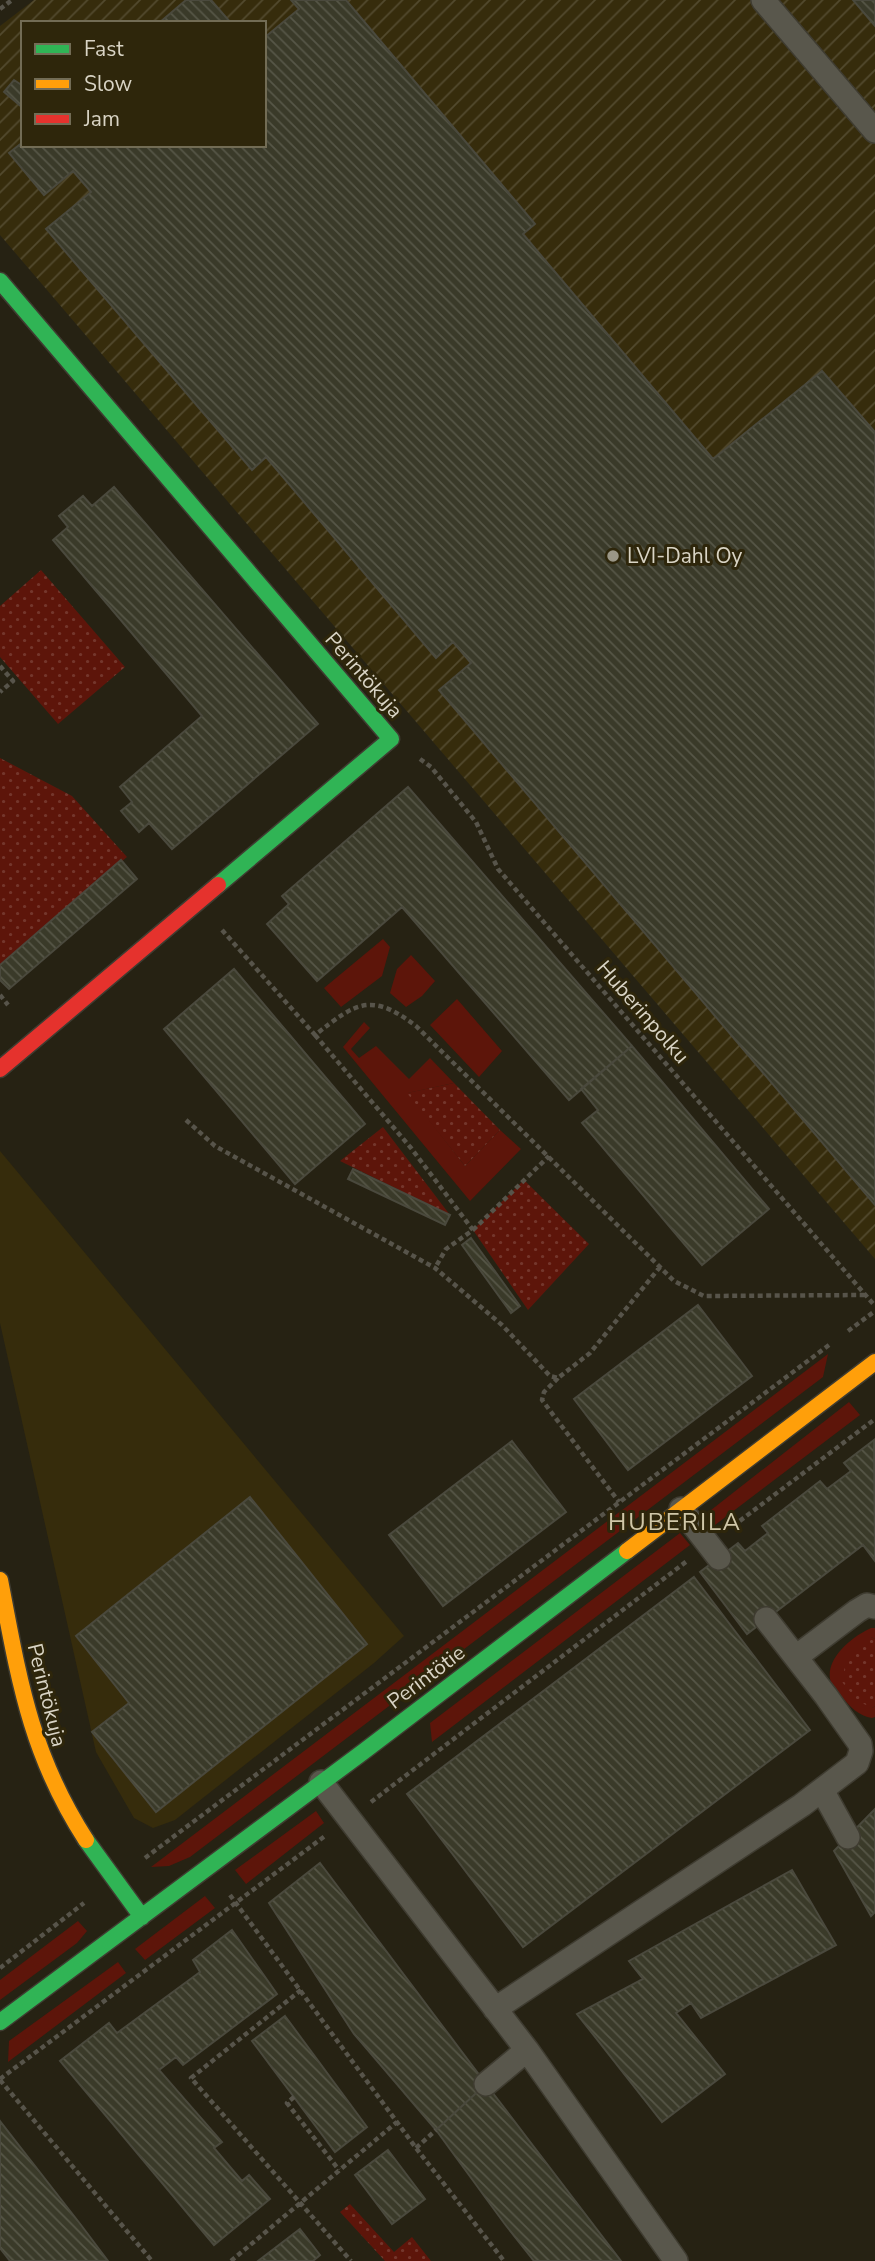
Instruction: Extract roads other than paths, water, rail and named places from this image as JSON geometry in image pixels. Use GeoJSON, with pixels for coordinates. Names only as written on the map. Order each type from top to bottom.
{"type":"FeatureCollection","features":[{"type":"Feature","properties":{"kind":"street","name":"Perintökuja"},"geometry":{"type":"LineString","coordinates":[[0,281],[391,738],[0,1069]]}},
{"type":"Feature","properties":{"kind":"street","name":"Perintötie"},"geometry":{"type":"LineString","coordinates":[[0,2022],[321,1783],[681,1509],[871,1374]]}},
{"type":"Feature","properties":{"kind":"street","name":"Perintökuja"},"geometry":{"type":"LineString","coordinates":[[0,1580],[27,1716],[42,1760],[66,1810],[142,1917]]}},
{"type":"Feature","properties":{"kind":"lane"},"geometry":{"type":"LineString","coordinates":[[763,0],[875,131]]}},
{"type":"Feature","properties":{"kind":"lane"},"geometry":{"type":"LineString","coordinates":[[681,1509],[714,1552]]}},
{"type":"Feature","properties":{"kind":"lane"},"geometry":{"type":"LineString","coordinates":[[796,1657],[857,1611],[867,1605],[875,1607]]}},
{"type":"Feature","properties":{"kind":"lane"},"geometry":{"type":"LineString","coordinates":[[495,2009],[822,1790],[857,1763],[868,1745],[860,1744],[766,1619]]}},
{"type":"Feature","properties":{"kind":"lane"},"geometry":{"type":"LineString","coordinates":[[321,1783],[527,2050],[676,2261]]}},
{"type":"Feature","properties":{"kind":"lane"},"geometry":{"type":"LineString","coordinates":[[822,1790],[848,1837]]}},
{"type":"Feature","properties":{"kind":"lane"},"geometry":{"type":"LineString","coordinates":[[486,2084],[527,2050]]}},
{"type":"Feature","properties":{"kind":"place","name":"LVI-Dahl Oy"},"geometry":{"type":"Point","coordinates":[613,556]}},
{"type":"Feature","properties":{"kind":"district","name":"HUBERILA"},"geometry":{"type":"Point","coordinates":[675,1522]}}]}
